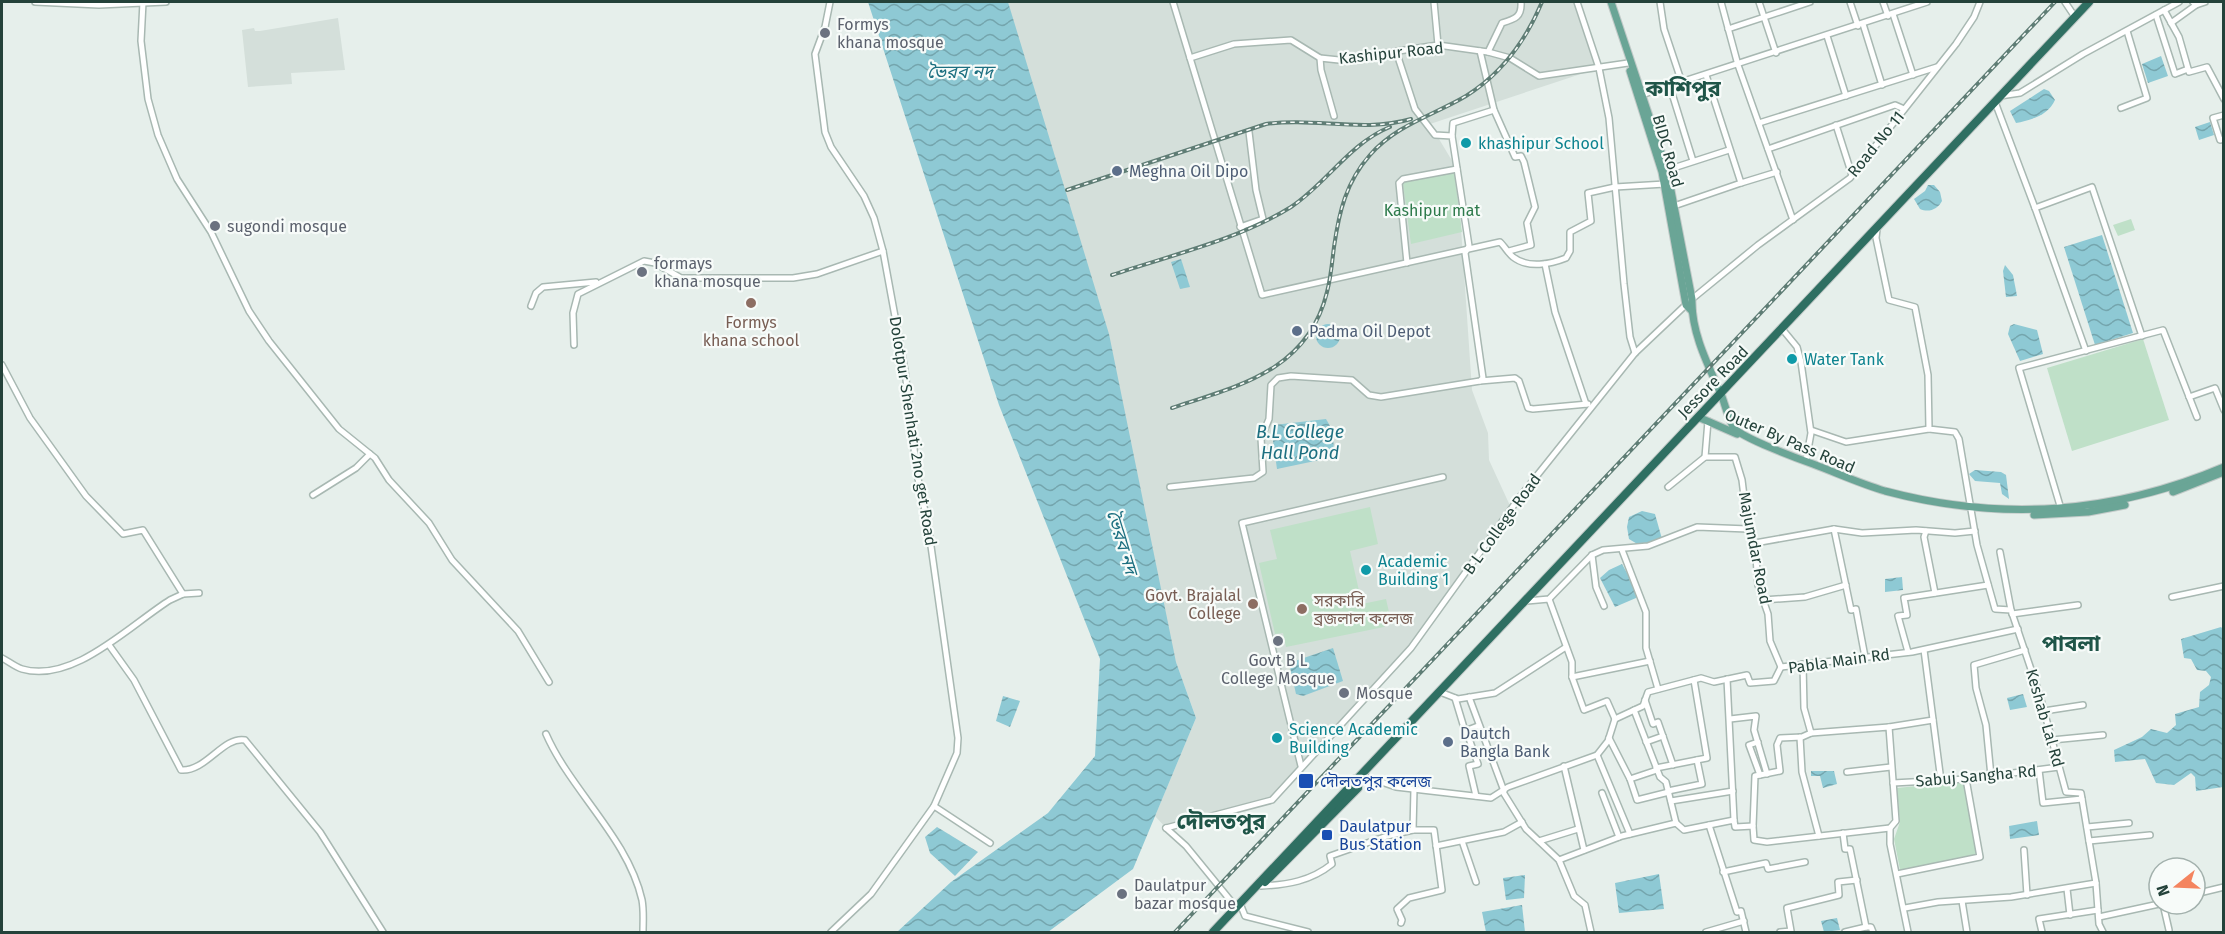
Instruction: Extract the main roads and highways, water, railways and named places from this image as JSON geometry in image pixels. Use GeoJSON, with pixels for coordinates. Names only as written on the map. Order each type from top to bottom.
{"type":"FeatureCollection","features":[{"type":"Feature","properties":{"kind":"highway","name":"Jessore Road"},"geometry":{"type":"LineString","coordinates":[[1213,933],[1698,417],[1783,330],[2089,2]]}},
{"type":"Feature","properties":{"kind":"highway","name":"Jessore Road"},"geometry":{"type":"LineString","coordinates":[[1219,933],[1238,906],[1261,886],[1358,788],[1358,777]]}},
{"type":"Feature","properties":{"kind":"main road","name":"BIDC Road"},"geometry":{"type":"LineString","coordinates":[[1606,2],[1640,95]]}},
{"type":"Feature","properties":{"kind":"main road","name":"BIDC Road"},"geometry":{"type":"LineString","coordinates":[[1611,2],[1665,171],[1690,305],[1708,369],[1721,393]]}},
{"type":"Feature","properties":{"kind":"main road","name":"BIDC Road"},"geometry":{"type":"LineString","coordinates":[[1665,171],[1665,184],[1672,206]]}},
{"type":"Feature","properties":{"kind":"main road","name":"Outer By Pass Road"},"geometry":{"type":"LineString","coordinates":[[1721,393],[1734,428],[1806,461],[1883,490],[1973,509],[2061,509],[2102,504],[2180,486],[2223,467]]}},
{"type":"Feature","properties":{"kind":"main road","name":"Outer By Pass Road"},"geometry":{"type":"LineString","coordinates":[[1698,417],[1803,465],[1882,493],[1923,503],[1973,509],[2042,515],[2088,512],[2181,490],[2223,472]]}},
{"type":"Feature","properties":{"kind":"water","name":"ভৈরব নদ"},"geometry":{"type":"Polygon","coordinates":[[[868,2],[1008,2],[1109,334],[1176,662],[1196,718],[1133,869],[1048,932],[897,932],[951,882],[1048,813],[1095,756],[1100,659],[999,405],[868,2]]]}},
{"type":"Feature","properties":{"kind":"water"},"geometry":{"type":"Polygon","coordinates":[[[2161,56],[2168,76],[2148,83],[2142,64],[2161,56]]]}},
{"type":"Feature","properties":{"kind":"water"},"geometry":{"type":"Polygon","coordinates":[[[2044,89],[2049,91],[2055,100],[2048,110],[2016,123],[2010,111],[2044,89]]]}},
{"type":"Feature","properties":{"kind":"water"},"geometry":{"type":"Polygon","coordinates":[[[2210,122],[2214,135],[2199,140],[2195,127],[2210,122]]]}},
{"type":"Feature","properties":{"kind":"water"},"geometry":{"type":"Polygon","coordinates":[[[1928,185],[1934,185],[1940,192],[1942,201],[1936,208],[1927,211],[1920,209],[1914,199],[1925,191],[1928,185]]]}},
{"type":"Feature","properties":{"kind":"water"},"geometry":{"type":"Polygon","coordinates":[[[2102,235],[2133,333],[2095,345],[2064,247],[2102,235]]]}},
{"type":"Feature","properties":{"kind":"water"},"geometry":{"type":"Polygon","coordinates":[[[1181,259],[1190,287],[1180,289],[1171,262],[1181,259]]]}},
{"type":"Feature","properties":{"kind":"water"},"geometry":{"type":"Polygon","coordinates":[[[2005,265],[2013,275],[2017,296],[2006,297],[2003,271],[2005,265]]]}},
{"type":"Feature","properties":{"kind":"water"},"geometry":{"type":"Polygon","coordinates":[[[1328,324],[1333,325],[1339,331],[1339,341],[1333,347],[1328,348],[1323,347],[1317,341],[1316,336],[1317,331],[1323,325],[1328,324]]]}},
{"type":"Feature","properties":{"kind":"water"},"geometry":{"type":"Polygon","coordinates":[[[2014,324],[2037,330],[2043,354],[2020,361],[2008,334],[2010,326],[2014,324]]]}},
{"type":"Feature","properties":{"kind":"water","name":"B.L College Hall Pond"},"geometry":{"type":"Polygon","coordinates":[[[1326,419],[1333,431],[1334,457],[1277,469],[1272,434],[1274,425],[1326,419]]]}},
{"type":"Feature","properties":{"kind":"water"},"geometry":{"type":"Polygon","coordinates":[[[1975,470],[2001,472],[2006,475],[2009,499],[2002,494],[2000,483],[1975,481],[1969,474],[1975,470]]]}},
{"type":"Feature","properties":{"kind":"water"},"geometry":{"type":"Polygon","coordinates":[[[1642,511],[1655,514],[1662,539],[1639,545],[1629,539],[1627,527],[1629,517],[1642,511]]]}},
{"type":"Feature","properties":{"kind":"water"},"geometry":{"type":"Polygon","coordinates":[[[1622,564],[1637,591],[1636,598],[1615,607],[1600,578],[1609,570],[1622,564]]]}},
{"type":"Feature","properties":{"kind":"water"},"geometry":{"type":"Polygon","coordinates":[[[1902,577],[1903,590],[1885,592],[1885,579],[1902,577]]]}},
{"type":"Feature","properties":{"kind":"water"},"geometry":{"type":"Polygon","coordinates":[[[2221,627],[2224,630],[2223,787],[2196,791],[2195,777],[2191,773],[2174,785],[2156,783],[2145,759],[2115,762],[2114,750],[2142,737],[2151,729],[2167,733],[2176,725],[2175,714],[2199,707],[2200,692],[2209,685],[2211,677],[2206,671],[2197,670],[2191,659],[2184,658],[2181,639],[2221,627]]]}},
{"type":"Feature","properties":{"kind":"water"},"geometry":{"type":"Polygon","coordinates":[[[1333,648],[1343,681],[1303,696],[1296,694],[1289,663],[1333,648]]]}},
{"type":"Feature","properties":{"kind":"water"},"geometry":{"type":"Polygon","coordinates":[[[2023,694],[2027,707],[2010,710],[2007,698],[2023,694]]]}},
{"type":"Feature","properties":{"kind":"water"},"geometry":{"type":"Polygon","coordinates":[[[1003,696],[1020,701],[1010,727],[996,721],[1003,696]]]}},
{"type":"Feature","properties":{"kind":"water"},"geometry":{"type":"Polygon","coordinates":[[[1811,771],[1834,771],[1837,784],[1823,788],[1820,776],[1811,776],[1811,771]]]}},
{"type":"Feature","properties":{"kind":"water"},"geometry":{"type":"Polygon","coordinates":[[[2037,821],[2039,835],[2010,839],[2009,826],[2037,821]]]}},
{"type":"Feature","properties":{"kind":"water"},"geometry":{"type":"Polygon","coordinates":[[[937,827],[978,852],[955,876],[930,853],[925,837],[937,827]]]}},
{"type":"Feature","properties":{"kind":"water"},"geometry":{"type":"Polygon","coordinates":[[[1659,874],[1664,909],[1619,913],[1615,883],[1659,874]]]}},
{"type":"Feature","properties":{"kind":"water"},"geometry":{"type":"Polygon","coordinates":[[[1525,875],[1524,898],[1506,900],[1503,878],[1525,875]]]}},
{"type":"Feature","properties":{"kind":"water"},"geometry":{"type":"Polygon","coordinates":[[[1522,905],[1525,932],[1486,932],[1482,912],[1522,905]]]}},
{"type":"Feature","properties":{"kind":"water"},"geometry":{"type":"Polygon","coordinates":[[[1837,918],[1840,930],[1824,932],[1821,921],[1837,918]]]}},
{"type":"Feature","properties":{"kind":"railway"},"geometry":{"type":"LineString","coordinates":[[1172,408],[1221,392],[1267,371],[1287,358],[1304,340],[1318,319],[1327,292],[1341,210],[1349,187],[1362,165],[1391,136],[1466,96],[1491,77],[1521,42],[1542,2]]}},
{"type":"Feature","properties":{"kind":"railway"},"geometry":{"type":"LineString","coordinates":[[1175,932],[2055,2]]}},
{"type":"Feature","properties":{"kind":"railway"},"geometry":{"type":"LineString","coordinates":[[1067,190],[1266,124],[1302,122],[1375,125],[1411,119]]}},
{"type":"Feature","properties":{"kind":"railway"},"geometry":{"type":"LineString","coordinates":[[1112,275],[1227,238],[1271,219],[1304,198],[1350,153],[1390,127]]}},
{"type":"Feature","properties":{"kind":"place","name":"Formys khana mosque"},"geometry":{"type":"Point","coordinates":[825,33]}},
{"type":"Feature","properties":{"kind":"place","name":"khashipur School"},"geometry":{"type":"Point","coordinates":[1466,143]}},
{"type":"Feature","properties":{"kind":"place","name":"Meghna Oil Dipo"},"geometry":{"type":"Point","coordinates":[1117,171]}},
{"type":"Feature","properties":{"kind":"place","name":"sugondi mosque"},"geometry":{"type":"Point","coordinates":[215,226]}},
{"type":"Feature","properties":{"kind":"place","name":"formays khana mosque"},"geometry":{"type":"Point","coordinates":[642,272]}},
{"type":"Feature","properties":{"kind":"place","name":"Formys khana school"},"geometry":{"type":"Point","coordinates":[751,303]}},
{"type":"Feature","properties":{"kind":"place","name":"Padma Oil Depot"},"geometry":{"type":"Point","coordinates":[1297,331]}},
{"type":"Feature","properties":{"kind":"place","name":"Water Tank"},"geometry":{"type":"Point","coordinates":[1792,359]}},
{"type":"Feature","properties":{"kind":"place","name":"Academic Building 1"},"geometry":{"type":"Point","coordinates":[1366,570]}},
{"type":"Feature","properties":{"kind":"place","name":"Govt. Brajalal College"},"geometry":{"type":"Point","coordinates":[1253,604]}},
{"type":"Feature","properties":{"kind":"place","name":"সরকারি ব্রজলাল কলেজ"},"geometry":{"type":"Point","coordinates":[1302,609]}},
{"type":"Feature","properties":{"kind":"place","name":"Govt B L College Mosque"},"geometry":{"type":"Point","coordinates":[1278,641]}},
{"type":"Feature","properties":{"kind":"place","name":"Mosque"},"geometry":{"type":"Point","coordinates":[1344,693]}},
{"type":"Feature","properties":{"kind":"place","name":"Science Academic Building"},"geometry":{"type":"Point","coordinates":[1277,738]}},
{"type":"Feature","properties":{"kind":"place","name":"Dautch Bangla Bank"},"geometry":{"type":"Point","coordinates":[1448,742]}},
{"type":"Feature","properties":{"kind":"place","name":"দৌলতপুর কলেজ"},"geometry":{"type":"Point","coordinates":[1306,781]}},
{"type":"Feature","properties":{"kind":"place","name":"Daulatpur Bus Station"},"geometry":{"type":"Point","coordinates":[1327,835]}},
{"type":"Feature","properties":{"kind":"place","name":"Daulatpur bazar mosque"},"geometry":{"type":"Point","coordinates":[1122,894]}},
{"type":"Feature","properties":{"kind":"district","name":"কাশিপুর"},"geometry":{"type":"Point","coordinates":[1683,88]}},
{"type":"Feature","properties":{"kind":"district","name":"পাবলা"},"geometry":{"type":"Point","coordinates":[2071,643]}},
{"type":"Feature","properties":{"kind":"district","name":"দৌলতপুর"},"geometry":{"type":"Point","coordinates":[1221,821]}},
{"type":"Feature","properties":{"kind":"park label","name":"Kashipur mat"},"geometry":{"type":"Point","coordinates":[1432,210]}}]}
